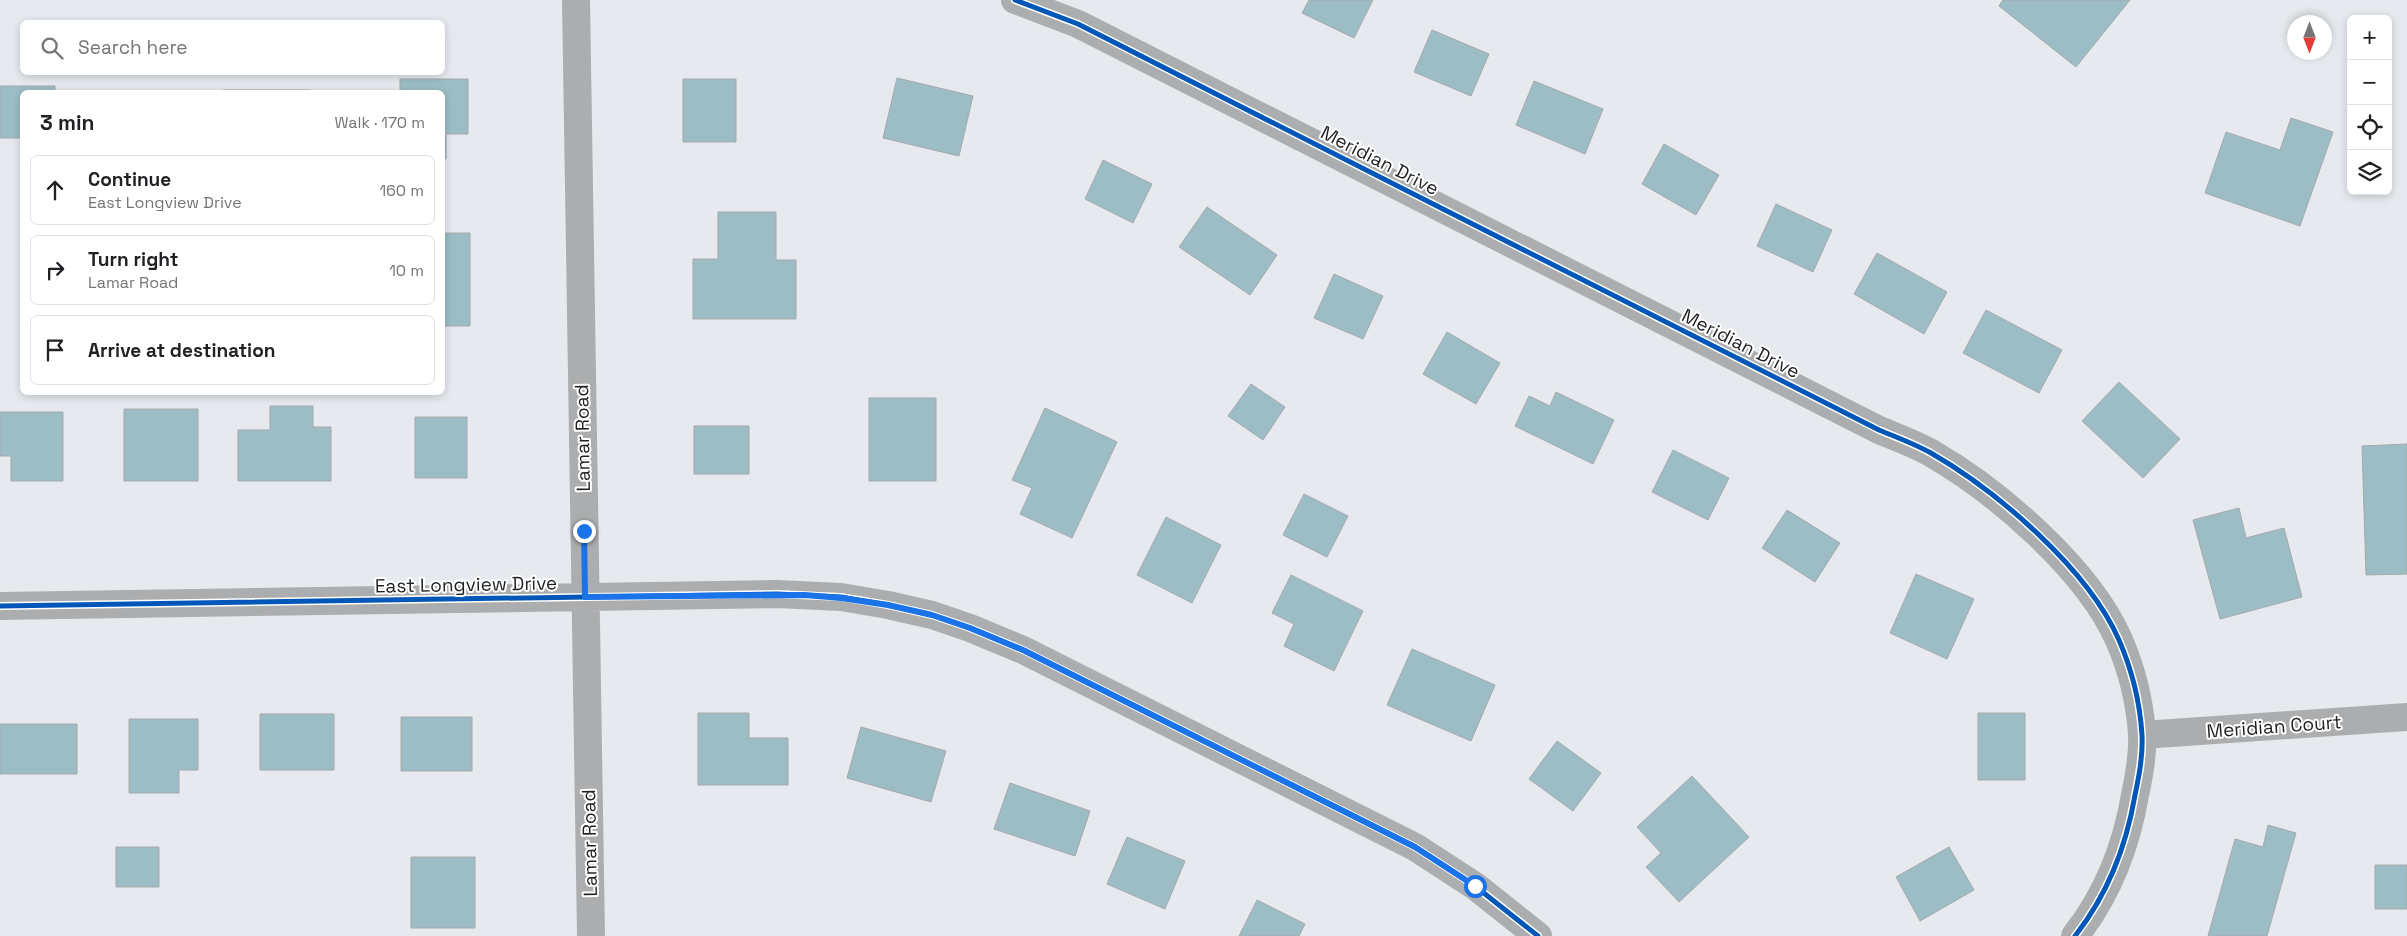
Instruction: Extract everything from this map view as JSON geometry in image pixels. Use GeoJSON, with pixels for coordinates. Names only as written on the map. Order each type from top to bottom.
{"type":"FeatureCollection","features":[{"type":"Feature","properties":{"kind":"street","name":"Lamar Road"},"geometry":{"type":"LineString","coordinates":[[576,0],[591,936]]}},
{"type":"Feature","properties":{"kind":"street","name":"Meridian Drive"},"geometry":{"type":"LineString","coordinates":[[1015,0],[1087,28],[1870,425],[1930,453],[1988,490],[2040,536],[2094,597],[2119,640],[2135,686],[2142,736],[2141,765],[2130,825],[2118,865],[2094,912],[2075,936]]}},
{"type":"Feature","properties":{"kind":"street","name":"East Longview Drive"},"geometry":{"type":"LineString","coordinates":[[0,606],[777,594],[841,598],[932,615],[970,628],[1023,650],[1415,847],[1475,886],[1538,936]]}},
{"type":"Feature","properties":{"kind":"street","name":"Meridian Court"},"geometry":{"type":"LineString","coordinates":[[2142,736],[2407,716]]}},
{"type":"Feature","properties":{"kind":"building"},"geometry":{"type":"Polygon","coordinates":[[[1309,0],[1373,0],[1354,38],[1302,13],[1309,0]]]}},
{"type":"Feature","properties":{"kind":"building"},"geometry":{"type":"Polygon","coordinates":[[[2003,0],[2130,0],[2076,67],[1999,6],[2003,0]]]}},
{"type":"Feature","properties":{"kind":"building"},"geometry":{"type":"Polygon","coordinates":[[[1432,30],[1489,54],[1471,96],[1414,72],[1432,30]]]}},
{"type":"Feature","properties":{"kind":"building"},"geometry":{"type":"Polygon","coordinates":[[[897,78],[973,96],[959,156],[883,138],[897,78]]]}},
{"type":"Feature","properties":{"kind":"building"},"geometry":{"type":"Polygon","coordinates":[[[400,79],[468,79],[468,134],[446,134],[446,159],[445,90],[400,90],[400,79]]]}},
{"type":"Feature","properties":{"kind":"building"},"geometry":{"type":"Polygon","coordinates":[[[683,79],[736,79],[736,142],[683,142],[683,79]]]}},
{"type":"Feature","properties":{"kind":"building"},"geometry":{"type":"Polygon","coordinates":[[[1534,81],[1603,109],[1585,154],[1516,125],[1534,81]]]}},
{"type":"Feature","properties":{"kind":"building"},"geometry":{"type":"Polygon","coordinates":[[[0,86],[55,86],[55,90],[20,90],[20,138],[0,138],[0,86]]]}},
{"type":"Feature","properties":{"kind":"building"},"geometry":{"type":"Polygon","coordinates":[[[2291,118],[2333,132],[2300,226],[2205,193],[2226,132],[2280,150],[2291,118]]]}},
{"type":"Feature","properties":{"kind":"building"},"geometry":{"type":"Polygon","coordinates":[[[1664,144],[1719,175],[1696,215],[1642,184],[1664,144]]]}},
{"type":"Feature","properties":{"kind":"building"},"geometry":{"type":"Polygon","coordinates":[[[1103,160],[1152,184],[1133,223],[1085,199],[1103,160]]]}},
{"type":"Feature","properties":{"kind":"building"},"geometry":{"type":"Polygon","coordinates":[[[1776,204],[1832,230],[1813,272],[1757,246],[1776,204]]]}},
{"type":"Feature","properties":{"kind":"building"},"geometry":{"type":"Polygon","coordinates":[[[1207,207],[1277,255],[1250,295],[1179,247],[1207,207]]]}},
{"type":"Feature","properties":{"kind":"building"},"geometry":{"type":"Polygon","coordinates":[[[718,212],[776,212],[776,260],[796,260],[796,319],[693,319],[693,259],[718,259],[718,212]]]}},
{"type":"Feature","properties":{"kind":"building"},"geometry":{"type":"Polygon","coordinates":[[[445,233],[470,233],[470,326],[445,326],[445,233]]]}},
{"type":"Feature","properties":{"kind":"building"},"geometry":{"type":"Polygon","coordinates":[[[1877,253],[1947,292],[1924,334],[1854,294],[1877,253]]]}},
{"type":"Feature","properties":{"kind":"building"},"geometry":{"type":"Polygon","coordinates":[[[1334,274],[1383,296],[1363,339],[1314,318],[1334,274]]]}},
{"type":"Feature","properties":{"kind":"building"},"geometry":{"type":"Polygon","coordinates":[[[1986,310],[2062,350],[2039,393],[1963,353],[1986,310]]]}},
{"type":"Feature","properties":{"kind":"building"},"geometry":{"type":"Polygon","coordinates":[[[1447,332],[1500,363],[1476,404],[1423,374],[1447,332]]]}},
{"type":"Feature","properties":{"kind":"building"},"geometry":{"type":"Polygon","coordinates":[[[2119,382],[2180,439],[2143,478],[2082,421],[2119,382]]]}},
{"type":"Feature","properties":{"kind":"building"},"geometry":{"type":"Polygon","coordinates":[[[1251,384],[1285,407],[1263,440],[1228,416],[1251,384]]]}},
{"type":"Feature","properties":{"kind":"building"},"geometry":{"type":"Polygon","coordinates":[[[1556,392],[1614,420],[1593,464],[1515,426],[1529,396],[1550,406],[1556,392]]]}},
{"type":"Feature","properties":{"kind":"building"},"geometry":{"type":"Polygon","coordinates":[[[869,398],[936,398],[936,481],[869,481],[869,398]]]}},
{"type":"Feature","properties":{"kind":"building"},"geometry":{"type":"Polygon","coordinates":[[[270,406],[313,406],[313,427],[331,427],[331,481],[238,481],[238,430],[270,430],[270,406]]]}},
{"type":"Feature","properties":{"kind":"building"},"geometry":{"type":"Polygon","coordinates":[[[1045,408],[1117,442],[1072,538],[1020,514],[1032,488],[1012,480],[1045,408]]]}},
{"type":"Feature","properties":{"kind":"building"},"geometry":{"type":"Polygon","coordinates":[[[124,409],[198,409],[198,481],[124,481],[124,409]]]}},
{"type":"Feature","properties":{"kind":"building"},"geometry":{"type":"Polygon","coordinates":[[[0,412],[63,412],[63,481],[11,481],[11,456],[0,456],[0,412]]]}},
{"type":"Feature","properties":{"kind":"building"},"geometry":{"type":"Polygon","coordinates":[[[415,417],[467,417],[467,478],[415,478],[415,417]]]}},
{"type":"Feature","properties":{"kind":"building"},"geometry":{"type":"Polygon","coordinates":[[[694,426],[749,426],[749,474],[694,474],[694,426]]]}},
{"type":"Feature","properties":{"kind":"building"},"geometry":{"type":"Polygon","coordinates":[[[2407,444],[2407,574],[2366,575],[2362,446],[2407,444]]]}},
{"type":"Feature","properties":{"kind":"building"},"geometry":{"type":"Polygon","coordinates":[[[1673,450],[1729,478],[1708,520],[1652,492],[1673,450]]]}},
{"type":"Feature","properties":{"kind":"building"},"geometry":{"type":"Polygon","coordinates":[[[1304,494],[1348,516],[1327,557],[1283,535],[1304,494]]]}},
{"type":"Feature","properties":{"kind":"building"},"geometry":{"type":"Polygon","coordinates":[[[2239,508],[2246,538],[2284,528],[2302,597],[2220,619],[2193,520],[2239,508]]]}},
{"type":"Feature","properties":{"kind":"building"},"geometry":{"type":"Polygon","coordinates":[[[1787,510],[1840,543],[1815,582],[1762,548],[1787,510]]]}},
{"type":"Feature","properties":{"kind":"building"},"geometry":{"type":"Polygon","coordinates":[[[1166,517],[1221,545],[1192,603],[1137,575],[1166,517]]]}},
{"type":"Feature","properties":{"kind":"building"},"geometry":{"type":"Polygon","coordinates":[[[1916,574],[1974,599],[1947,659],[1890,633],[1916,574]]]}},
{"type":"Feature","properties":{"kind":"building"},"geometry":{"type":"Polygon","coordinates":[[[1291,575],[1363,611],[1334,671],[1284,646],[1294,624],[1272,613],[1291,575]]]}},
{"type":"Feature","properties":{"kind":"building"},"geometry":{"type":"Polygon","coordinates":[[[1412,649],[1495,685],[1471,741],[1387,705],[1412,649]]]}},
{"type":"Feature","properties":{"kind":"building"},"geometry":{"type":"Polygon","coordinates":[[[698,713],[749,713],[749,738],[788,738],[788,785],[698,785],[698,713]]]}},
{"type":"Feature","properties":{"kind":"building"},"geometry":{"type":"Polygon","coordinates":[[[1978,713],[2025,713],[2025,780],[1978,780],[1978,713]]]}},
{"type":"Feature","properties":{"kind":"building"},"geometry":{"type":"Polygon","coordinates":[[[260,714],[334,714],[334,770],[260,770],[260,714]]]}},
{"type":"Feature","properties":{"kind":"building"},"geometry":{"type":"Polygon","coordinates":[[[401,717],[472,717],[472,771],[401,771],[401,717]]]}},
{"type":"Feature","properties":{"kind":"building"},"geometry":{"type":"Polygon","coordinates":[[[129,719],[198,719],[198,770],[179,770],[179,793],[129,793],[129,719]]]}},
{"type":"Feature","properties":{"kind":"building"},"geometry":{"type":"Polygon","coordinates":[[[0,724],[77,724],[77,774],[0,774],[0,724]]]}},
{"type":"Feature","properties":{"kind":"building"},"geometry":{"type":"Polygon","coordinates":[[[861,727],[946,751],[931,802],[847,778],[861,727]]]}},
{"type":"Feature","properties":{"kind":"building"},"geometry":{"type":"Polygon","coordinates":[[[1557,741],[1601,773],[1573,811],[1529,779],[1557,741]]]}},
{"type":"Feature","properties":{"kind":"building"},"geometry":{"type":"Polygon","coordinates":[[[1692,776],[1749,837],[1679,902],[1646,867],[1661,853],[1637,827],[1692,776]]]}},
{"type":"Feature","properties":{"kind":"building"},"geometry":{"type":"Polygon","coordinates":[[[1010,783],[1090,811],[1075,856],[994,829],[1010,783]]]}},
{"type":"Feature","properties":{"kind":"building"},"geometry":{"type":"Polygon","coordinates":[[[2268,825],[2296,833],[2267,936],[2208,936],[2235,839],[2263,847],[2268,825]]]}},
{"type":"Feature","properties":{"kind":"building"},"geometry":{"type":"Polygon","coordinates":[[[1127,837],[1185,861],[1165,909],[1107,884],[1127,837]]]}},
{"type":"Feature","properties":{"kind":"building"},"geometry":{"type":"Polygon","coordinates":[[[116,847],[159,847],[159,887],[116,887],[116,847]]]}},
{"type":"Feature","properties":{"kind":"building"},"geometry":{"type":"Polygon","coordinates":[[[1949,847],[1974,890],[1920,921],[1896,877],[1949,847]]]}},
{"type":"Feature","properties":{"kind":"building"},"geometry":{"type":"Polygon","coordinates":[[[411,857],[475,857],[475,928],[411,928],[411,857]]]}},
{"type":"Feature","properties":{"kind":"building"},"geometry":{"type":"Polygon","coordinates":[[[2375,865],[2407,865],[2407,909],[2375,909],[2375,865]]]}},
{"type":"Feature","properties":{"kind":"building"},"geometry":{"type":"Polygon","coordinates":[[[1257,900],[1305,924],[1299,936],[1239,936],[1257,900]]]}},
{"type":"Feature","properties":{"kind":"cycle path"},"geometry":{"type":"LineString","coordinates":[[1015,0],[1078,24],[1879,430],[1925,450],[1957,469],[2011,510],[2063,560],[2086,586],[2105,613],[2128,663],[2139,711],[2142,735],[2141,758],[2131,815],[2121,852],[2097,904],[2075,936]]}},
{"type":"Feature","properties":{"kind":"cycle path"},"geometry":{"type":"LineString","coordinates":[[0,606],[777,594],[841,597],[888,605],[932,615],[970,628],[1023,650],[1415,847],[1475,886],[1538,936]]}},
{"type":"Feature","properties":{"kind":"route"},"geometry":{"type":"LineString","coordinates":[[584,531],[585,597],[805,595],[888,605],[932,615],[970,628],[1023,650],[1415,847],[1475,886]]}}]}
